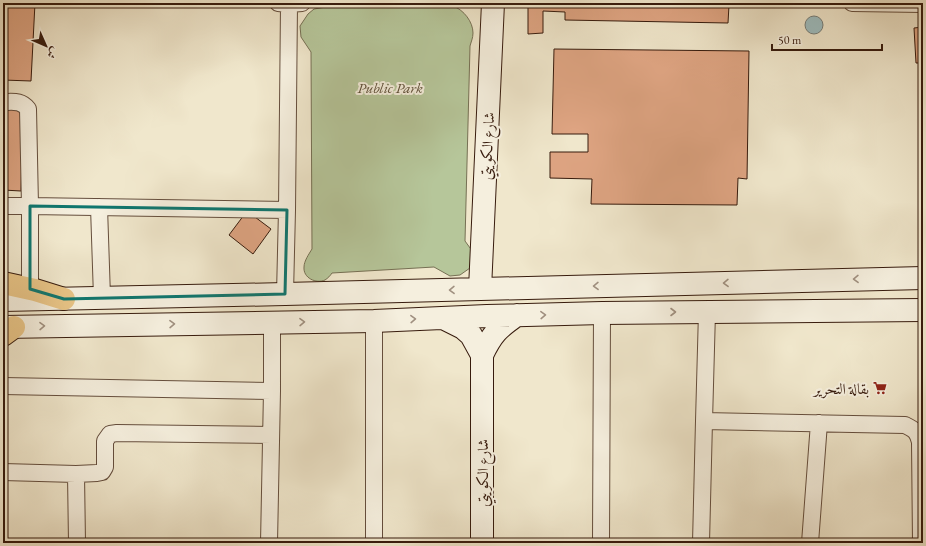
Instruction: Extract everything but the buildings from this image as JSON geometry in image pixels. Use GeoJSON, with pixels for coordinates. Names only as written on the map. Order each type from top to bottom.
{"type":"FeatureCollection","features":[{"type":"Feature","properties":{"kind":"main road"},"geometry":{"type":"LineString","coordinates":[[3,283],[64,299]]}},
{"type":"Feature","properties":{"kind":"street"},"geometry":{"type":"LineString","coordinates":[[285,294],[290,3]]}},
{"type":"Feature","properties":{"kind":"street","name":"شارع الكويتي"},"geometry":{"type":"LineString","coordinates":[[480,289],[493,3]]}},
{"type":"Feature","properties":{"kind":"street"},"geometry":{"type":"LineString","coordinates":[[852,3],[923,4]]}},
{"type":"Feature","properties":{"kind":"street"},"geometry":{"type":"LineString","coordinates":[[3,102],[19,102],[24,104],[28,109],[30,289]]}},
{"type":"Feature","properties":{"kind":"street"},"geometry":{"type":"LineString","coordinates":[[3,206],[287,210]]}},
{"type":"Feature","properties":{"kind":"street"},"geometry":{"type":"LineString","coordinates":[[99,207],[102,297]]}},
{"type":"Feature","properties":{"kind":"street"},"geometry":{"type":"LineString","coordinates":[[3,300],[884,279],[922,281],[921,292],[916,298],[805,311]]}},
{"type":"Feature","properties":{"kind":"street"},"geometry":{"type":"LineString","coordinates":[[7,330],[272,322],[374,321],[602,313],[923,310]]}},
{"type":"Feature","properties":{"kind":"street"},"geometry":{"type":"LineString","coordinates":[[701,543],[707,312]]}},
{"type":"Feature","properties":{"kind":"street"},"geometry":{"type":"LineString","coordinates":[[601,543],[602,313]]}},
{"type":"Feature","properties":{"kind":"street","name":"شارع الكويتي"},"geometry":{"type":"LineString","coordinates":[[482,543],[482,355],[495,333],[517,315]]}},
{"type":"Feature","properties":{"kind":"street","name":"شارع الكويتي"},"geometry":{"type":"LineString","coordinates":[[443,318],[463,328],[471,335],[482,355]]}},
{"type":"Feature","properties":{"kind":"street"},"geometry":{"type":"LineString","coordinates":[[374,321],[374,543]]}},
{"type":"Feature","properties":{"kind":"street"},"geometry":{"type":"LineString","coordinates":[[269,543],[272,322]]}},
{"type":"Feature","properties":{"kind":"street"},"geometry":{"type":"LineString","coordinates":[[3,386],[272,391]]}},
{"type":"Feature","properties":{"kind":"street"},"geometry":{"type":"LineString","coordinates":[[704,421],[905,425],[914,429],[918,434],[920,442],[921,543]]}},
{"type":"Feature","properties":{"kind":"street"},"geometry":{"type":"LineString","coordinates":[[810,543],[819,423]]}},
{"type":"Feature","properties":{"kind":"street"},"geometry":{"type":"LineString","coordinates":[[3,472],[76,474],[102,472],[105,467],[105,441],[110,434],[117,433],[271,435]]}},
{"type":"Feature","properties":{"kind":"street"},"geometry":{"type":"LineString","coordinates":[[76,474],[77,543]]}},
{"type":"Feature","properties":{"kind":"highlighted area"},"geometry":{"type":"Polygon","coordinates":[[[30,206],[287,210],[285,294],[64,299],[30,289],[30,206]]]}},
{"type":"Feature","properties":{"kind":"green space","name":"Public Park"},"geometry":{"type":"Polygon","coordinates":[[[453,6],[464,13],[470,21],[473,29],[470,46],[465,241],[473,252],[470,268],[460,275],[450,276],[434,267],[332,273],[325,280],[314,281],[308,277],[304,271],[304,265],[312,249],[311,52],[301,37],[300,26],[308,14],[314,9],[326,7],[453,6]]]}},
{"type":"Feature","properties":{"kind":"water"},"geometry":{"type":"Polygon","coordinates":[[[814,16],[820,19],[823,25],[820,31],[814,34],[808,31],[805,25],[808,19],[814,16]]]}},
{"type":"Feature","properties":{"kind":"place","name":"بقالة التحرير"},"geometry":{"type":"Point","coordinates":[880,388]}}]}
